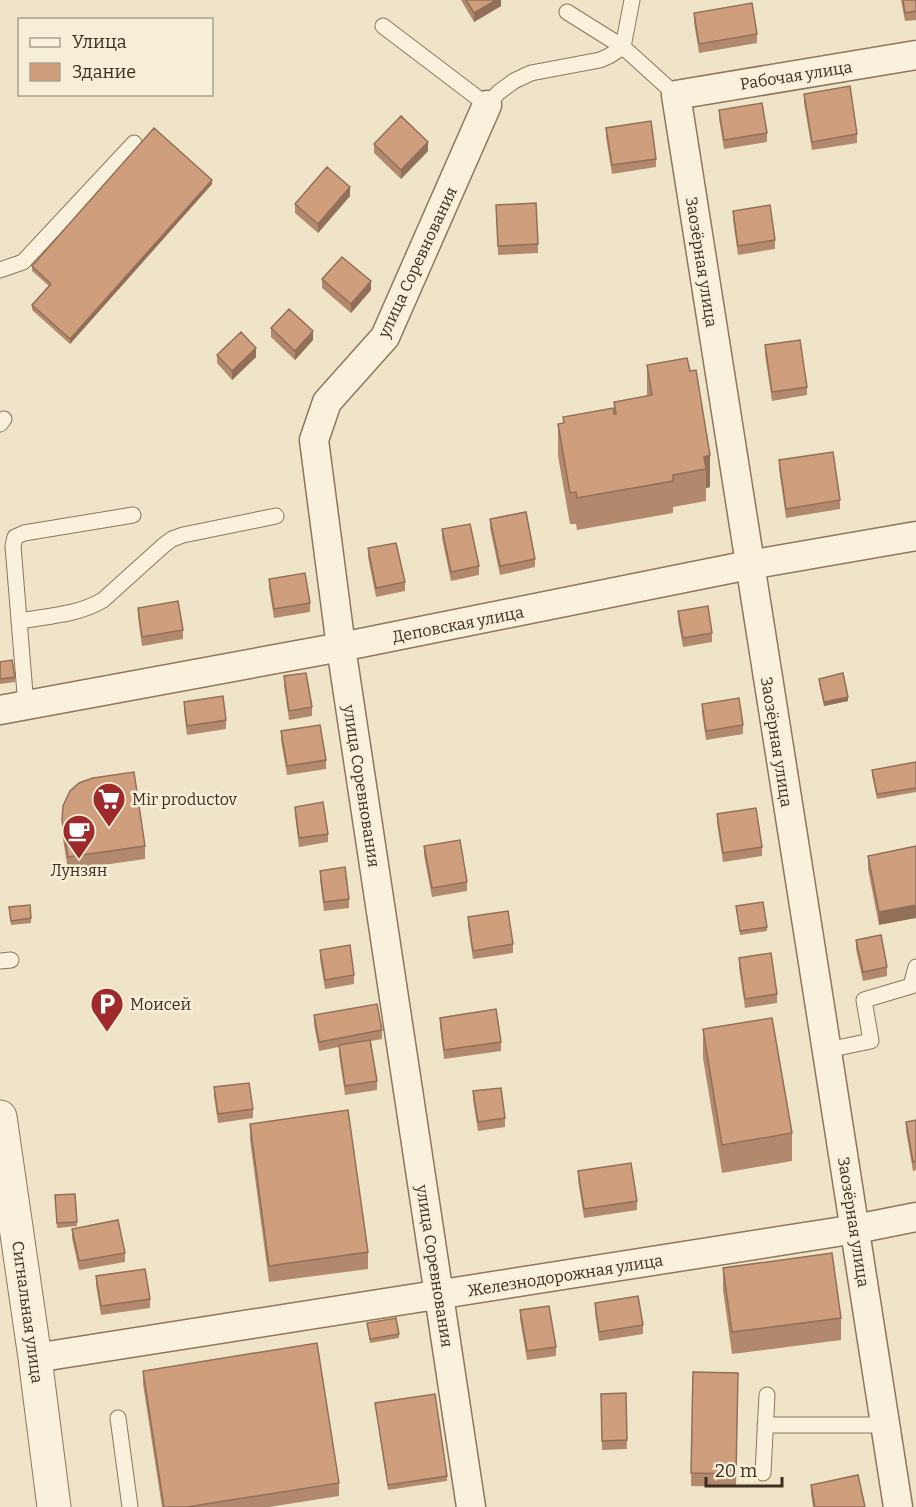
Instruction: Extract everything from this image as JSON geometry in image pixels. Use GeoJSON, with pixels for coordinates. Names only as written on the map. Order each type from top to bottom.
{"type":"FeatureCollection","features":[{"type":"Feature","properties":{"kind":"street","name":"Рабочая улица"},"geometry":{"type":"LineString","coordinates":[[676,95],[916,55]]}},
{"type":"Feature","properties":{"kind":"street","name":"Заозёрная улица"},"geometry":{"type":"LineString","coordinates":[[676,95],[898,1507]]}},
{"type":"Feature","properties":{"kind":"street","name":"улица Соревнования"},"geometry":{"type":"LineString","coordinates":[[471,1507],[341,647],[314,440],[327,402],[385,337],[487,105]]}},
{"type":"Feature","properties":{"kind":"street","name":"Деповская улица"},"geometry":{"type":"LineString","coordinates":[[13,708],[341,647],[749,565],[916,536]]}},
{"type":"Feature","properties":{"kind":"street","name":"Сигнальная улица"},"geometry":{"type":"LineString","coordinates":[[0,1117],[54,1507]]}},
{"type":"Feature","properties":{"kind":"street","name":"Железнодорожная улица"},"geometry":{"type":"LineString","coordinates":[[35,1358],[856,1229],[916,1217]]}},
{"type":"Feature","properties":{"kind":"lane"},"geometry":{"type":"LineString","coordinates":[[383,26],[487,105],[514,81],[531,73],[600,60],[622,47],[632,0]]}},
{"type":"Feature","properties":{"kind":"lane"},"geometry":{"type":"LineString","coordinates":[[567,12],[622,47],[676,95]]}},
{"type":"Feature","properties":{"kind":"lane"},"geometry":{"type":"LineString","coordinates":[[0,270],[23,262],[134,143]]}},
{"type":"Feature","properties":{"kind":"lane"},"geometry":{"type":"LineString","coordinates":[[13,708],[19,621],[13,546],[15,537],[24,533],[133,515]]}},
{"type":"Feature","properties":{"kind":"lane"},"geometry":{"type":"LineString","coordinates":[[19,621],[92,607],[172,539],[276,516]]}},
{"type":"Feature","properties":{"kind":"lane"},"geometry":{"type":"LineString","coordinates":[[827,1050],[871,1041],[864,1000],[910,986],[916,967]]}},
{"type":"Feature","properties":{"kind":"lane"},"geometry":{"type":"LineString","coordinates":[[763,1473],[767,1395]]}},
{"type":"Feature","properties":{"kind":"lane"},"geometry":{"type":"LineString","coordinates":[[118,1418],[130,1507]]}},
{"type":"Feature","properties":{"kind":"lane"},"geometry":{"type":"LineString","coordinates":[[765,1425],[886,1425]]}},
{"type":"Feature","properties":{"kind":"building"},"geometry":{"type":"Polygon","coordinates":[[[466,0],[496,0],[474,13],[466,0]]]}},
{"type":"Feature","properties":{"kind":"building"},"geometry":{"type":"Polygon","coordinates":[[[903,0],[916,0],[916,11],[905,13],[903,0]]]}},
{"type":"Feature","properties":{"kind":"building"},"geometry":{"type":"Polygon","coordinates":[[[752,3],[757,34],[699,44],[694,13],[752,3]]]}},
{"type":"Feature","properties":{"kind":"building"},"geometry":{"type":"Polygon","coordinates":[[[850,86],[857,134],[812,142],[804,94],[850,86]]]}},
{"type":"Feature","properties":{"kind":"building"},"geometry":{"type":"Polygon","coordinates":[[[762,103],[767,133],[724,140],[719,110],[762,103]]]}},
{"type":"Feature","properties":{"kind":"building"},"geometry":{"type":"Polygon","coordinates":[[[401,116],[428,142],[401,170],[374,144],[401,116]]]}},
{"type":"Feature","properties":{"kind":"building"},"geometry":{"type":"Polygon","coordinates":[[[651,121],[656,159],[612,165],[606,128],[651,121]]]}},
{"type":"Feature","properties":{"kind":"building"},"geometry":{"type":"Polygon","coordinates":[[[154,128],[212,180],[70,339],[32,305],[51,284],[32,266],[154,128]]]}},
{"type":"Feature","properties":{"kind":"building"},"geometry":{"type":"Polygon","coordinates":[[[327,167],[350,187],[318,224],[295,204],[327,167]]]}},
{"type":"Feature","properties":{"kind":"building"},"geometry":{"type":"Polygon","coordinates":[[[536,203],[538,244],[498,246],[496,205],[536,203]]]}},
{"type":"Feature","properties":{"kind":"building"},"geometry":{"type":"Polygon","coordinates":[[[770,205],[775,240],[738,246],[733,211],[770,205]]]}},
{"type":"Feature","properties":{"kind":"building"},"geometry":{"type":"Polygon","coordinates":[[[342,257],[371,281],[351,304],[322,279],[342,257]]]}},
{"type":"Feature","properties":{"kind":"building"},"geometry":{"type":"Polygon","coordinates":[[[289,309],[313,331],[295,351],[271,328],[289,309]]]}},
{"type":"Feature","properties":{"kind":"building"},"geometry":{"type":"Polygon","coordinates":[[[241,332],[256,348],[232,371],[217,355],[241,332]]]}},
{"type":"Feature","properties":{"kind":"building"},"geometry":{"type":"Polygon","coordinates":[[[800,340],[807,387],[772,392],[765,345],[800,340]]]}},
{"type":"Feature","properties":{"kind":"building"},"geometry":{"type":"Polygon","coordinates":[[[687,358],[690,371],[696,370],[710,455],[704,457],[706,469],[673,475],[673,481],[577,498],[576,492],[570,493],[558,424],[564,423],[563,417],[613,408],[616,414],[614,402],[652,395],[647,365],[687,358]]]}},
{"type":"Feature","properties":{"kind":"building"},"geometry":{"type":"Polygon","coordinates":[[[833,452],[840,500],[786,509],[779,460],[833,452]]]}},
{"type":"Feature","properties":{"kind":"building"},"geometry":{"type":"Polygon","coordinates":[[[526,512],[535,559],[500,566],[490,519],[526,512]]]}},
{"type":"Feature","properties":{"kind":"building"},"geometry":{"type":"Polygon","coordinates":[[[470,524],[479,566],[451,572],[442,529],[470,524]]]}},
{"type":"Feature","properties":{"kind":"building"},"geometry":{"type":"Polygon","coordinates":[[[396,543],[405,582],[376,588],[368,548],[396,543]]]}},
{"type":"Feature","properties":{"kind":"building"},"geometry":{"type":"Polygon","coordinates":[[[305,573],[310,603],[274,609],[269,579],[305,573]]]}},
{"type":"Feature","properties":{"kind":"building"},"geometry":{"type":"Polygon","coordinates":[[[178,601],[183,630],[142,637],[138,608],[178,601]]]}},
{"type":"Feature","properties":{"kind":"building"},"geometry":{"type":"Polygon","coordinates":[[[708,606],[712,633],[683,638],[678,611],[708,606]]]}},
{"type":"Feature","properties":{"kind":"building"},"geometry":{"type":"Polygon","coordinates":[[[12,660],[15,677],[0,679],[0,662],[12,660]]]}},
{"type":"Feature","properties":{"kind":"building"},"geometry":{"type":"Polygon","coordinates":[[[306,673],[312,707],[289,711],[284,676],[306,673]]]}},
{"type":"Feature","properties":{"kind":"building"},"geometry":{"type":"Polygon","coordinates":[[[843,673],[848,697],[824,702],[819,679],[843,673]]]}},
{"type":"Feature","properties":{"kind":"building"},"geometry":{"type":"Polygon","coordinates":[[[223,696],[226,720],[187,726],[184,702],[223,696]]]}},
{"type":"Feature","properties":{"kind":"building"},"geometry":{"type":"Polygon","coordinates":[[[739,698],[743,725],[706,731],[702,704],[739,698]]]}},
{"type":"Feature","properties":{"kind":"building"},"geometry":{"type":"Polygon","coordinates":[[[320,725],[326,760],[287,766],[281,731],[320,725]]]}},
{"type":"Feature","properties":{"kind":"building"},"geometry":{"type":"Polygon","coordinates":[[[916,762],[916,788],[877,794],[872,770],[916,762]]]}},
{"type":"Feature","properties":{"kind":"building"},"geometry":{"type":"Polygon","coordinates":[[[134,772],[145,846],[68,857],[62,820],[63,806],[70,791],[79,783],[93,778],[134,772]]]}},
{"type":"Feature","properties":{"kind":"building"},"geometry":{"type":"Polygon","coordinates":[[[323,802],[328,834],[299,838],[295,807],[323,802]]]}},
{"type":"Feature","properties":{"kind":"building"},"geometry":{"type":"Polygon","coordinates":[[[756,808],[762,847],[723,853],[717,814],[756,808]]]}},
{"type":"Feature","properties":{"kind":"building"},"geometry":{"type":"Polygon","coordinates":[[[460,840],[467,882],[432,888],[424,846],[460,840]]]}},
{"type":"Feature","properties":{"kind":"building"},"geometry":{"type":"Polygon","coordinates":[[[916,846],[916,905],[879,912],[868,856],[916,846]]]}},
{"type":"Feature","properties":{"kind":"building"},"geometry":{"type":"Polygon","coordinates":[[[345,867],[349,899],[324,902],[320,871],[345,867]]]}},
{"type":"Feature","properties":{"kind":"building"},"geometry":{"type":"Polygon","coordinates":[[[763,902],[767,927],[740,931],[736,906],[763,902]]]}},
{"type":"Feature","properties":{"kind":"building"},"geometry":{"type":"Polygon","coordinates":[[[30,905],[31,918],[11,921],[9,907],[30,905]]]}},
{"type":"Feature","properties":{"kind":"building"},"geometry":{"type":"Polygon","coordinates":[[[508,911],[513,944],[473,951],[468,917],[508,911]]]}},
{"type":"Feature","properties":{"kind":"building"},"geometry":{"type":"Polygon","coordinates":[[[881,935],[887,967],[863,972],[856,940],[881,935]]]}},
{"type":"Feature","properties":{"kind":"building"},"geometry":{"type":"Polygon","coordinates":[[[350,945],[354,975],[325,980],[320,950],[350,945]]]}},
{"type":"Feature","properties":{"kind":"building"},"geometry":{"type":"Polygon","coordinates":[[[771,953],[777,994],[745,999],[739,958],[771,953]]]}},
{"type":"Feature","properties":{"kind":"building"},"geometry":{"type":"Polygon","coordinates":[[[377,1004],[382,1030],[319,1042],[314,1015],[377,1004]]]}},
{"type":"Feature","properties":{"kind":"building"},"geometry":{"type":"Polygon","coordinates":[[[496,1009],[501,1042],[444,1050],[440,1018],[496,1009]]]}},
{"type":"Feature","properties":{"kind":"building"},"geometry":{"type":"Polygon","coordinates":[[[772,1018],[792,1133],[722,1145],[703,1029],[772,1018]]]}},
{"type":"Feature","properties":{"kind":"building"},"geometry":{"type":"Polygon","coordinates":[[[370,1040],[377,1081],[345,1086],[339,1045],[370,1040]]]}},
{"type":"Feature","properties":{"kind":"building"},"geometry":{"type":"Polygon","coordinates":[[[249,1083],[253,1109],[218,1114],[214,1087],[249,1083]]]}},
{"type":"Feature","properties":{"kind":"building"},"geometry":{"type":"Polygon","coordinates":[[[501,1088],[505,1118],[478,1122],[473,1091],[501,1088]]]}},
{"type":"Feature","properties":{"kind":"building"},"geometry":{"type":"Polygon","coordinates":[[[348,1110],[368,1252],[269,1266],[250,1124],[348,1110]]]}},
{"type":"Feature","properties":{"kind":"building"},"geometry":{"type":"Polygon","coordinates":[[[916,1120],[916,1161],[913,1162],[906,1122],[916,1120]]]}},
{"type":"Feature","properties":{"kind":"building"},"geometry":{"type":"Polygon","coordinates":[[[631,1163],[637,1201],[584,1209],[578,1171],[631,1163]]]}},
{"type":"Feature","properties":{"kind":"building"},"geometry":{"type":"Polygon","coordinates":[[[75,1194],[77,1222],[57,1223],[55,1195],[75,1194]]]}},
{"type":"Feature","properties":{"kind":"building"},"geometry":{"type":"Polygon","coordinates":[[[118,1220],[125,1253],[79,1261],[72,1229],[118,1220]]]}},
{"type":"Feature","properties":{"kind":"building"},"geometry":{"type":"Polygon","coordinates":[[[832,1253],[841,1318],[732,1332],[723,1268],[832,1253]]]}},
{"type":"Feature","properties":{"kind":"building"},"geometry":{"type":"Polygon","coordinates":[[[145,1269],[150,1299],[101,1306],[96,1276],[145,1269]]]}},
{"type":"Feature","properties":{"kind":"building"},"geometry":{"type":"Polygon","coordinates":[[[638,1296],[643,1325],[599,1332],[595,1303],[638,1296]]]}},
{"type":"Feature","properties":{"kind":"building"},"geometry":{"type":"Polygon","coordinates":[[[549,1306],[556,1347],[527,1351],[520,1310],[549,1306]]]}},
{"type":"Feature","properties":{"kind":"building"},"geometry":{"type":"Polygon","coordinates":[[[396,1318],[399,1334],[370,1339],[367,1323],[396,1318]]]}},
{"type":"Feature","properties":{"kind":"building"},"geometry":{"type":"Polygon","coordinates":[[[317,1343],[339,1483],[187,1507],[164,1507],[143,1371],[317,1343]]]}},
{"type":"Feature","properties":{"kind":"building"},"geometry":{"type":"Polygon","coordinates":[[[693,1372],[738,1373],[736,1474],[691,1473],[693,1372]]]}},
{"type":"Feature","properties":{"kind":"building"},"geometry":{"type":"Polygon","coordinates":[[[626,1393],[627,1440],[602,1441],[601,1394],[626,1393]]]}},
{"type":"Feature","properties":{"kind":"building"},"geometry":{"type":"Polygon","coordinates":[[[435,1394],[447,1476],[388,1485],[375,1403],[435,1394]]]}},
{"type":"Feature","properties":{"kind":"building"},"geometry":{"type":"Polygon","coordinates":[[[858,1475],[865,1507],[815,1507],[811,1485],[858,1475]]]}},
{"type":"Feature","properties":{"kind":"place","name":"Mir productov"},"geometry":{"type":"Point","coordinates":[109,828]}},
{"type":"Feature","properties":{"kind":"place","name":"Лунзян"},"geometry":{"type":"Point","coordinates":[79,860]}},
{"type":"Feature","properties":{"kind":"place","name":"Моисей"},"geometry":{"type":"Point","coordinates":[107,1033]}}]}
